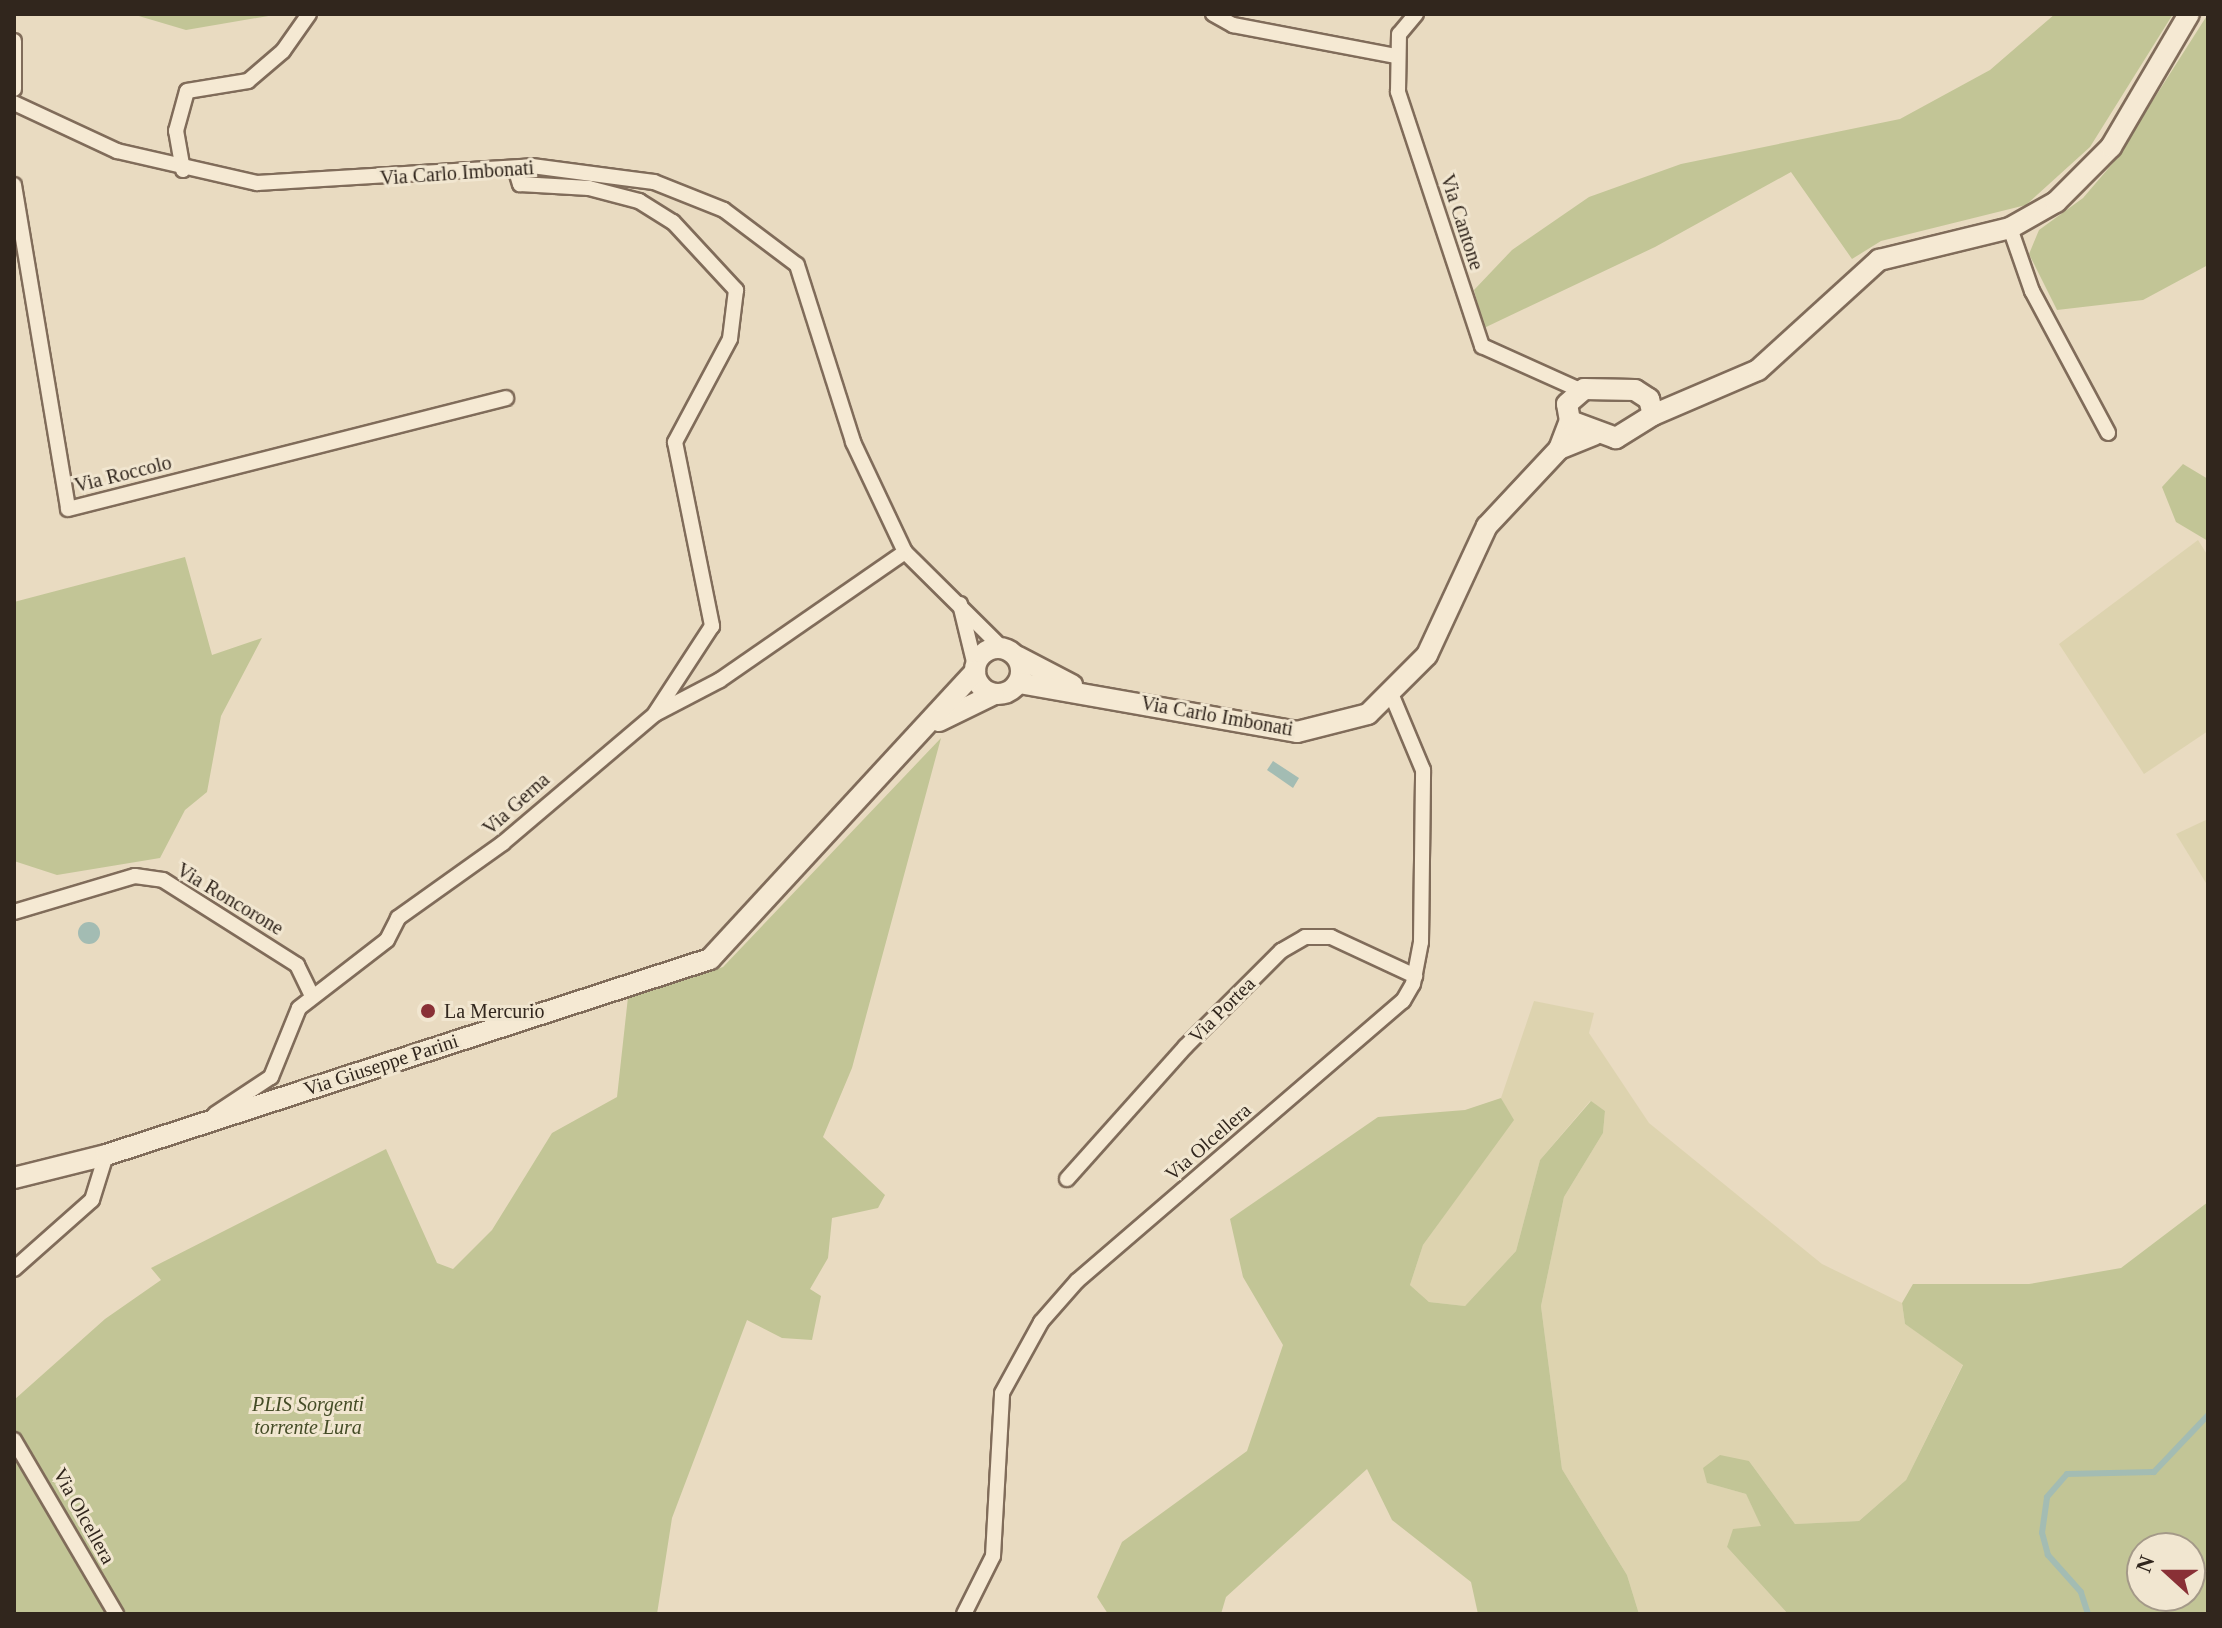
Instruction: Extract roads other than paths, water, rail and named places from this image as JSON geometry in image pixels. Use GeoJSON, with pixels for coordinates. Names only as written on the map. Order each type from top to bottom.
{"type":"FeatureCollection","features":[{"type":"Feature","properties":{"kind":"street"},"geometry":{"type":"LineString","coordinates":[[183,170],[176,131],[187,91],[248,81],[283,51],[309,14]]}},
{"type":"Feature","properties":{"kind":"street"},"geometry":{"type":"LineString","coordinates":[[1213,14],[1233,25],[1395,56]]}},
{"type":"Feature","properties":{"kind":"street","name":"Via Cantone"},"geometry":{"type":"LineString","coordinates":[[1416,14],[1399,34],[1395,56],[1398,92],[1482,346],[1551,380],[1573,405]]}},
{"type":"Feature","properties":{"kind":"street"},"geometry":{"type":"LineString","coordinates":[[1559,449],[1594,435],[1634,434],[1653,415],[1758,370],[1879,260],[2010,228],[2056,202],[2111,147],[2189,14]]}},
{"type":"Feature","properties":{"kind":"street"},"geometry":{"type":"LineString","coordinates":[[14,41],[14,89]]}},
{"type":"Feature","properties":{"kind":"street","name":"Via Carlo Imbonati"},"geometry":{"type":"LineString","coordinates":[[14,103],[117,151],[183,170],[257,183],[316,183],[515,168],[654,182],[724,210],[791,256],[805,280],[853,442],[905,552],[959,600],[1010,652]]}},
{"type":"Feature","properties":{"kind":"street"},"geometry":{"type":"LineString","coordinates":[[515,168],[520,184],[589,188],[639,201],[673,222],[736,290],[730,339],[675,442],[712,626],[655,714]]}},
{"type":"Feature","properties":{"kind":"street","name":"Via Roccolo"},"geometry":{"type":"LineString","coordinates":[[14,185],[68,509],[506,398]]}},
{"type":"Feature","properties":{"kind":"street"},"geometry":{"type":"LineString","coordinates":[[2010,228],[2032,291],[2108,433]]}},
{"type":"Feature","properties":{"kind":"street"},"geometry":{"type":"LineString","coordinates":[[1559,449],[1573,405],[1609,386],[1640,393],[1698,396]]}},
{"type":"Feature","properties":{"kind":"street"},"geometry":{"type":"LineString","coordinates":[[1640,393],[1653,415]]}},
{"type":"Feature","properties":{"kind":"street"},"geometry":{"type":"LineString","coordinates":[[1573,405],[1594,435]]}},
{"type":"Feature","properties":{"kind":"street","name":"Via Carlo Imbonati"},"geometry":{"type":"LineString","coordinates":[[1083,691],[1297,732],[1343,724],[1392,696],[1427,655],[1487,526],[1559,449]]}},
{"type":"Feature","properties":{"kind":"street","name":"Via Gerna"},"geometry":{"type":"LineString","coordinates":[[202,1123],[271,1077],[299,1008],[312,996],[335,985],[387,940],[398,918],[503,843],[655,714],[720,680],[905,552]]}},
{"type":"Feature","properties":{"kind":"street"},"geometry":{"type":"LineString","coordinates":[[959,600],[975,669],[994,694]]}},
{"type":"Feature","properties":{"kind":"street","name":"Via Giuseppe Parini"},"geometry":{"type":"LineString","coordinates":[[14,1178],[106,1155],[710,959],[936,722],[985,651],[1010,652]]}},
{"type":"Feature","properties":{"kind":"street"},"geometry":{"type":"LineString","coordinates":[[1010,652],[1019,683],[1083,691]]}},
{"type":"Feature","properties":{"kind":"street"},"geometry":{"type":"LineString","coordinates":[[1010,652],[1083,691]]}},
{"type":"Feature","properties":{"kind":"street","name":"Via Giuseppe Parini"},"geometry":{"type":"LineString","coordinates":[[936,722],[1019,683]]}},
{"type":"Feature","properties":{"kind":"street"},"geometry":{"type":"LineString","coordinates":[[1392,696],[1423,770],[1415,976]]}},
{"type":"Feature","properties":{"kind":"street","name":"Via Roncorone"},"geometry":{"type":"LineString","coordinates":[[14,912],[135,876],[163,880],[297,965],[312,996]]}},
{"type":"Feature","properties":{"kind":"street","name":"Via Portea"},"geometry":{"type":"LineString","coordinates":[[1067,1179],[1185,1047],[1281,951],[1305,937],[1331,937],[1415,976]]}},
{"type":"Feature","properties":{"kind":"street","name":"Via Olcellera"},"geometry":{"type":"LineString","coordinates":[[964,1614],[993,1556],[1002,1393],[1041,1322],[1077,1281],[1403,1001],[1415,976]]}},
{"type":"Feature","properties":{"kind":"street"},"geometry":{"type":"LineString","coordinates":[[14,1269],[92,1200],[106,1155]]}},
{"type":"Feature","properties":{"kind":"street","name":"Via Olcellera"},"geometry":{"type":"LineString","coordinates":[[14,1440],[116,1614]]}},
{"type":"Feature","properties":{"kind":"water"},"geometry":{"type":"Polygon","coordinates":[[[1273,761],[1299,778],[1293,788],[1267,770],[1273,761]]]}},
{"type":"Feature","properties":{"kind":"water"},"geometry":{"type":"Polygon","coordinates":[[[85,922],[93,922],[100,933],[93,944],[85,944],[78,937],[78,929],[85,922]]]}},
{"type":"Feature","properties":{"kind":"waterway"},"geometry":{"type":"LineString","coordinates":[[2088,1614],[2081,1592],[2048,1555],[2042,1533],[2047,1497],[2067,1474],[2154,1472],[2208,1415]]}},
{"type":"Feature","properties":{"kind":"place","name":"La Mercurio"},"geometry":{"type":"Point","coordinates":[428,1011]}},
{"type":"Feature","properties":{"kind":"park label","name":"PLIS Sorgenti torrente Lura"},"geometry":{"type":"Point","coordinates":[308,1416]}}]}
